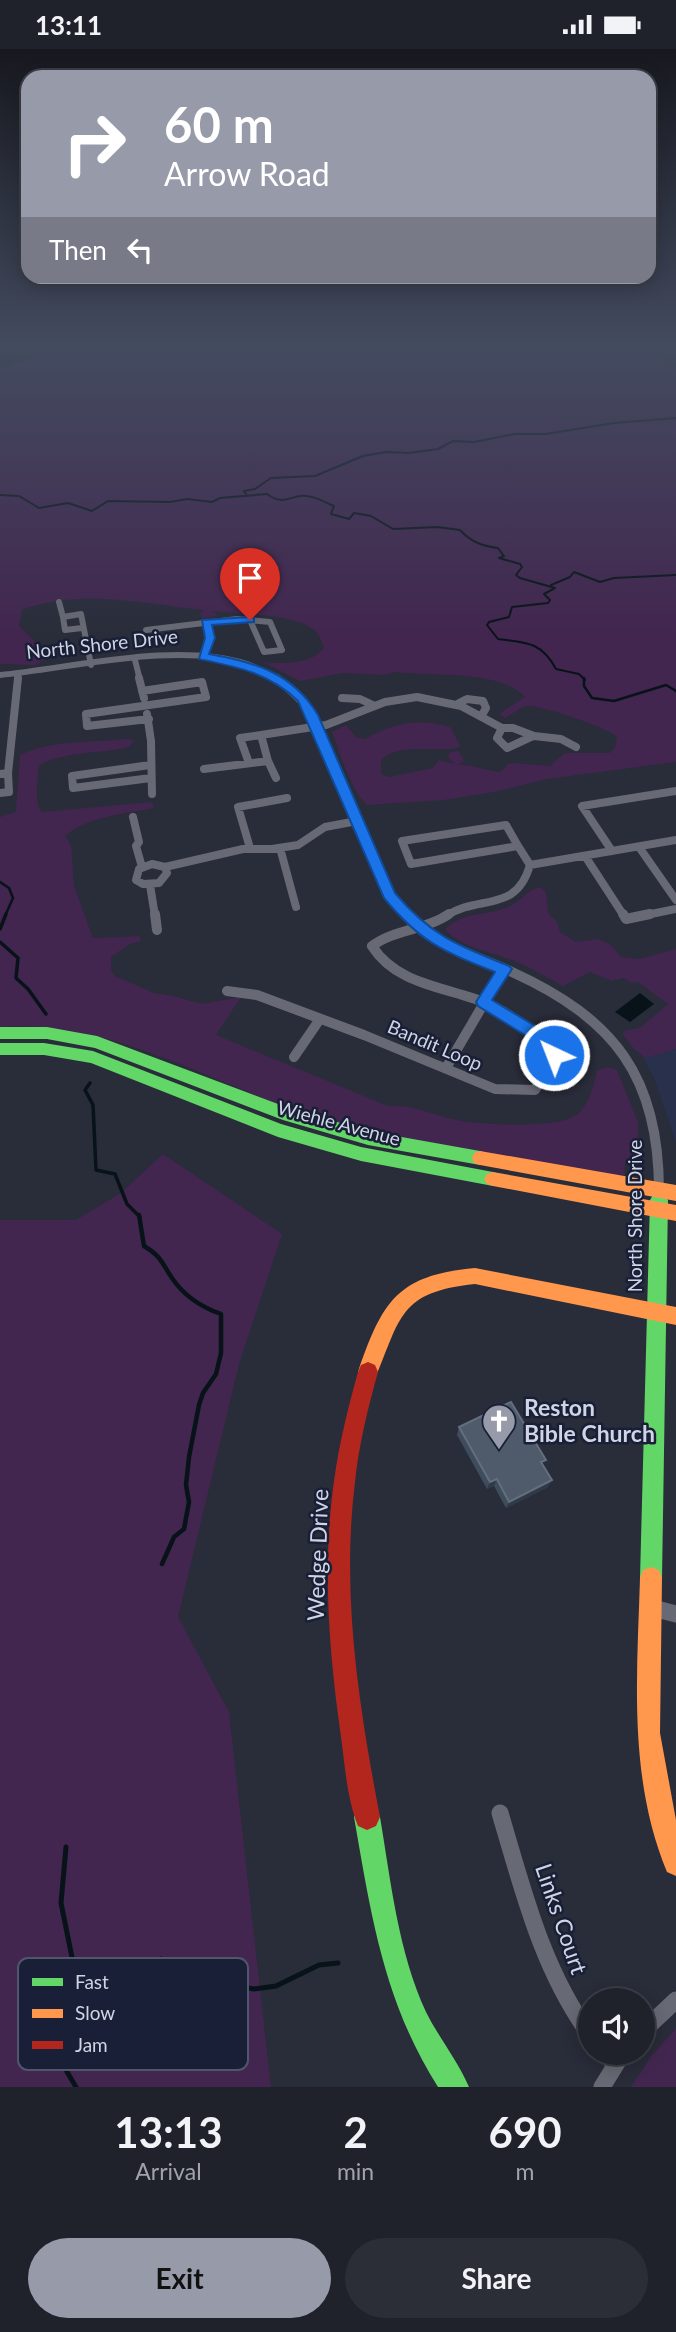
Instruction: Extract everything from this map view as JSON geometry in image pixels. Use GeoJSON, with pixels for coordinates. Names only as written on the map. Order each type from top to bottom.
{"type":"FeatureCollection","features":[{"type":"Feature","properties":{"kind":"main road","name":"Wiehle Avenue"},"geometry":{"type":"LineString","coordinates":[[0,1033],[47,1033],[97,1042],[283,1113],[368,1137],[676,1193]]}},
{"type":"Feature","properties":{"kind":"main road","name":"Wiehle Avenue"},"geometry":{"type":"LineString","coordinates":[[0,1049],[44,1049],[93,1057],[278,1130],[361,1154],[676,1213]]}},
{"type":"Feature","properties":{"kind":"main road","name":"North Shore Drive"},"geometry":{"type":"LineString","coordinates":[[659,1191],[648,1733],[660,1809],[676,1863]]}},
{"type":"Feature","properties":{"kind":"main road","name":"Wedge Drive"},"geometry":{"type":"LineString","coordinates":[[455,2087],[417,2027],[402,1989],[388,1936],[346,1712],[340,1658],[337,1546],[346,1460],[356,1411],[372,1360],[393,1309],[412,1290],[443,1277],[475,1276],[676,1316]]}},
{"type":"Feature","properties":{"kind":"street"},"geometry":{"type":"LineString","coordinates":[[59,602],[65,630],[82,628]]}},
{"type":"Feature","properties":{"kind":"street"},"geometry":{"type":"LineString","coordinates":[[63,617],[81,614],[91,665]]}},
{"type":"Feature","properties":{"kind":"street"},"geometry":{"type":"LineString","coordinates":[[146,630],[250,620],[270,622],[282,650],[264,652],[250,620]]}},
{"type":"Feature","properties":{"kind":"street"},"geometry":{"type":"LineString","coordinates":[[203,656],[210,638],[206,623]]}},
{"type":"Feature","properties":{"kind":"street","name":"North Shore Drive"},"geometry":{"type":"LineString","coordinates":[[0,675],[164,656],[203,656],[240,663],[277,678],[303,699],[389,895],[417,927],[453,949],[541,986],[576,1008],[609,1038],[631,1066],[653,1115],[659,1150],[659,1191]]}},
{"type":"Feature","properties":{"kind":"street"},"geometry":{"type":"LineString","coordinates":[[135,660],[149,719],[152,794]]}},
{"type":"Feature","properties":{"kind":"street"},"geometry":{"type":"LineString","coordinates":[[0,793],[9,792],[4,774],[18,674]]}},
{"type":"Feature","properties":{"kind":"street"},"geometry":{"type":"LineString","coordinates":[[142,691],[202,682],[206,697],[86,714],[87,726],[149,719]]}},
{"type":"Feature","properties":{"kind":"street"},"geometry":{"type":"LineString","coordinates":[[342,698],[360,699],[375,706]]}},
{"type":"Feature","properties":{"kind":"street"},"geometry":{"type":"LineString","coordinates":[[249,763],[240,738],[343,721],[387,702],[418,698],[459,703],[502,728],[514,727],[533,736]]}},
{"type":"Feature","properties":{"kind":"street"},"geometry":{"type":"LineString","coordinates":[[502,728],[497,738],[507,748],[541,735],[567,739],[576,747]]}},
{"type":"Feature","properties":{"kind":"street"},"geometry":{"type":"LineString","coordinates":[[261,735],[275,778]]}},
{"type":"Feature","properties":{"kind":"street"},"geometry":{"type":"LineString","coordinates":[[204,769],[268,761]]}},
{"type":"Feature","properties":{"kind":"street"},"geometry":{"type":"LineString","coordinates":[[150,765],[72,776],[73,788],[151,778]]}},
{"type":"Feature","properties":{"kind":"street"},"geometry":{"type":"LineString","coordinates":[[612,851],[582,806],[676,791]]}},
{"type":"Feature","properties":{"kind":"street"},"geometry":{"type":"LineString","coordinates":[[250,848],[238,807],[287,799]]}},
{"type":"Feature","properties":{"kind":"street"},"geometry":{"type":"LineString","coordinates":[[133,817],[139,842],[136,846],[142,867]]}},
{"type":"Feature","properties":{"kind":"street"},"geometry":{"type":"LineString","coordinates":[[165,867],[165,878],[150,885],[136,880],[135,875],[142,867],[152,864],[165,867],[250,848],[298,845],[325,827],[358,821]]}},
{"type":"Feature","properties":{"kind":"street"},"geometry":{"type":"LineString","coordinates":[[417,927],[455,911],[499,902],[518,891],[527,880],[530,865],[506,825],[401,841],[411,864],[518,846]]}},
{"type":"Feature","properties":{"kind":"street"},"geometry":{"type":"LineString","coordinates":[[530,865],[676,841]]}},
{"type":"Feature","properties":{"kind":"street"},"geometry":{"type":"LineString","coordinates":[[639,847],[676,900]]}},
{"type":"Feature","properties":{"kind":"street"},"geometry":{"type":"LineString","coordinates":[[280,848],[296,907]]}},
{"type":"Feature","properties":{"kind":"street"},"geometry":{"type":"LineString","coordinates":[[585,856],[626,919],[676,909]]}},
{"type":"Feature","properties":{"kind":"street"},"geometry":{"type":"LineString","coordinates":[[150,885],[157,930]]}},
{"type":"Feature","properties":{"kind":"street","name":"Bandit Loop"},"geometry":{"type":"LineString","coordinates":[[227,991],[257,995],[495,1089],[535,1090],[554,1055],[552,1047],[493,1005],[401,974],[376,955],[372,946],[380,938],[417,927]]}},
{"type":"Feature","properties":{"kind":"street"},"geometry":{"type":"LineString","coordinates":[[446,1069],[504,969]]}},
{"type":"Feature","properties":{"kind":"street"},"geometry":{"type":"LineString","coordinates":[[294,1057],[320,1019]]}},
{"type":"Feature","properties":{"kind":"street"},"geometry":{"type":"LineString","coordinates":[[649,1607],[676,1614]]}},
{"type":"Feature","properties":{"kind":"street","name":"Links Court"},"geometry":{"type":"LineString","coordinates":[[500,1813],[557,1986],[578,2021]]}},
{"type":"Feature","properties":{"kind":"street"},"geometry":{"type":"LineString","coordinates":[[655,2020],[676,2000]]}},
{"type":"Feature","properties":{"kind":"street"},"geometry":{"type":"LineString","coordinates":[[602,2087],[612,2065]]}},
{"type":"Feature","properties":{"kind":"shaded area"},"geometry":{"type":"Polygon","coordinates":[[[0,444],[676,444],[676,762],[547,779],[494,792],[444,800],[367,805],[350,780],[332,732],[346,725],[356,737],[365,739],[385,729],[406,724],[427,723],[450,727],[460,745],[458,748],[406,750],[388,755],[381,760],[381,774],[389,777],[433,768],[439,760],[455,764],[448,757],[450,752],[459,751],[464,761],[457,765],[501,772],[508,764],[514,763],[550,766],[565,753],[609,753],[615,748],[617,737],[589,723],[538,707],[523,707],[505,718],[500,715],[502,712],[525,697],[513,688],[482,678],[396,672],[384,675],[343,673],[300,681],[263,662],[288,663],[312,657],[324,647],[318,635],[303,624],[264,615],[211,611],[218,616],[202,618],[200,613],[204,610],[112,599],[44,603],[22,610],[19,626],[41,647],[45,659],[36,665],[0,664],[0,444]]]}},
{"type":"Feature","properties":{"kind":"shaded area"},"geometry":{"type":"Polygon","coordinates":[[[134,740],[129,747],[60,757],[39,765],[37,790],[42,812],[152,802],[154,808],[96,820],[65,836],[71,845],[74,886],[93,938],[140,936],[141,941],[130,944],[111,957],[111,970],[115,976],[154,993],[202,1004],[241,997],[216,1035],[388,1106],[414,1108],[456,1120],[516,1125],[549,1123],[573,1117],[586,1103],[597,1071],[607,1067],[617,1070],[638,1122],[638,1149],[626,1163],[625,1175],[607,1175],[355,1128],[285,1106],[125,1044],[43,1027],[0,1027],[0,817],[16,812],[20,755],[57,744],[134,740]]]}},
{"type":"Feature","properties":{"kind":"shaded area"},"geometry":{"type":"Polygon","coordinates":[[[540,887],[546,892],[548,913],[557,922],[560,932],[576,942],[598,939],[611,945],[621,957],[639,959],[676,949],[676,1049],[646,1058],[635,1050],[623,1035],[624,1031],[640,1028],[668,1004],[638,982],[631,983],[624,978],[612,981],[590,972],[563,986],[516,962],[466,944],[445,929],[468,916],[508,907],[540,887]]]}},
{"type":"Feature","properties":{"kind":"shaded area"},"geometry":{"type":"Polygon","coordinates":[[[640,993],[654,1004],[630,1022],[615,1012],[640,993]]]}},
{"type":"Feature","properties":{"kind":"shaded area"},"geometry":{"type":"Polygon","coordinates":[[[676,1049],[676,1142],[654,1078],[642,1056],[646,1058],[676,1049]]]}},
{"type":"Feature","properties":{"kind":"shaded area"},"geometry":{"type":"Polygon","coordinates":[[[163,1154],[282,1234],[239,1364],[178,1617],[229,1712],[271,2087],[0,2087],[0,1220],[76,1220],[121,1193],[163,1154]]]}},
{"type":"Feature","properties":{"kind":"shaded area"},"geometry":{"type":"Polygon","coordinates":[[[676,2029],[676,2087],[631,2087],[645,2065],[655,2065],[655,2052],[676,2029]]]}},
{"type":"Feature","properties":{"kind":"building","name":"Reston Bible Church"},"geometry":{"type":"Polygon","coordinates":[[[511,1402],[546,1460],[541,1462],[552,1480],[509,1502],[497,1479],[490,1482],[459,1427],[511,1402]]]}},
{"type":"Feature","properties":{"kind":"waterway"},"geometry":{"type":"LineString","coordinates":[[247,496],[244,491],[255,489],[271,478],[315,476],[363,456],[438,449],[447,444]]}},
{"type":"Feature","properties":{"kind":"waterway"},"geometry":{"type":"LineString","coordinates":[[247,496],[267,494],[280,500],[309,496],[334,506],[331,514],[349,519],[354,513],[371,516],[393,529],[437,527],[460,530],[477,543],[498,548],[504,556],[499,558],[520,564],[522,567],[516,575],[520,578],[555,588],[544,594],[550,600],[548,603],[512,607],[509,617],[489,622],[487,625],[498,639],[532,645],[545,653],[556,669],[579,674],[584,679]]}},
{"type":"Feature","properties":{"kind":"waterway"},"geometry":{"type":"LineString","coordinates":[[0,495],[19,496],[39,508],[68,503],[92,511],[108,501],[170,502],[187,499],[212,502],[220,498],[247,496]]}},
{"type":"Feature","properties":{"kind":"waterway"},"geometry":{"type":"LineString","coordinates":[[551,585],[570,577],[574,572],[600,582],[614,578],[676,575]]}},
{"type":"Feature","properties":{"kind":"waterway"},"geometry":{"type":"LineString","coordinates":[[584,679],[584,686],[592,698],[614,701],[666,685],[676,691]]}},
{"type":"Feature","properties":{"kind":"waterway"},"geometry":{"type":"LineString","coordinates":[[0,882],[9,888],[13,898],[5,916]]}},
{"type":"Feature","properties":{"kind":"waterway"},"geometry":{"type":"LineString","coordinates":[[0,929],[6,914]]}},
{"type":"Feature","properties":{"kind":"waterway"},"geometry":{"type":"LineString","coordinates":[[0,942],[18,958],[16,978],[28,989],[46,1014]]}},
{"type":"Feature","properties":{"kind":"waterway"},"geometry":{"type":"LineString","coordinates":[[90,1083],[85,1090],[93,1105],[96,1170],[115,1174],[127,1204],[139,1216]]}},
{"type":"Feature","properties":{"kind":"waterway"},"geometry":{"type":"LineString","coordinates":[[139,1216],[144,1246],[158,1257],[188,1295],[221,1314],[221,1353],[216,1374],[203,1393],[199,1405],[189,1457],[186,1485],[189,1502],[184,1529],[174,1537],[162,1564]]}},
{"type":"Feature","properties":{"kind":"waterway"},"geometry":{"type":"LineString","coordinates":[[66,1847],[61,1903],[72,1958]]}},
{"type":"Feature","properties":{"kind":"waterway"},"geometry":{"type":"LineString","coordinates":[[248,1988],[276,1986],[319,1965],[338,1963]]}},
{"type":"Feature","properties":{"kind":"waterway"},"geometry":{"type":"LineString","coordinates":[[66,2070],[76,2087]]}},
{"type":"Feature","properties":{"kind":"traffic: fast"},"geometry":{"type":"LineString","coordinates":[[0,1033],[47,1033],[97,1042],[283,1113],[368,1138],[480,1158]]}},
{"type":"Feature","properties":{"kind":"traffic: fast"},"geometry":{"type":"LineString","coordinates":[[0,1049],[44,1049],[93,1057],[278,1130],[361,1154],[493,1179]]}},
{"type":"Feature","properties":{"kind":"traffic: fast"},"geometry":{"type":"LineString","coordinates":[[651,1578],[659,1200]]}},
{"type":"Feature","properties":{"kind":"traffic: fast"},"geometry":{"type":"LineString","coordinates":[[367,1817],[386,1925],[404,1989],[433,2054],[455,2087]]}},
{"type":"Feature","properties":{"kind":"traffic: slow"},"geometry":{"type":"LineString","coordinates":[[480,1158],[676,1193]]}},
{"type":"Feature","properties":{"kind":"traffic: slow"},"geometry":{"type":"LineString","coordinates":[[493,1179],[676,1213]]}},
{"type":"Feature","properties":{"kind":"traffic: slow"},"geometry":{"type":"LineString","coordinates":[[368,1372],[383,1330],[402,1301],[431,1283],[451,1278],[475,1276],[676,1316]]}},
{"type":"Feature","properties":{"kind":"traffic: slow"},"geometry":{"type":"LineString","coordinates":[[651,1578],[648,1733],[660,1809],[676,1863]]}},
{"type":"Feature","properties":{"kind":"traffic: jam"},"geometry":{"type":"LineString","coordinates":[[367,1817],[349,1706],[339,1594],[344,1482],[353,1427],[368,1372]]}},
{"type":"Feature","properties":{"kind":"place","name":"Reston Bible Church"},"geometry":{"type":"Point","coordinates":[499,1451]}},
{"type":"Feature","properties":{"kind":"route"},"geometry":{"type":"LineString","coordinates":[[250,620],[206,623],[210,638],[203,656],[253,667],[296,691],[308,706],[389,895],[411,921],[430,936],[466,955],[504,969],[483,1002],[493,1005],[547,1041],[554,1055]]}}]}
